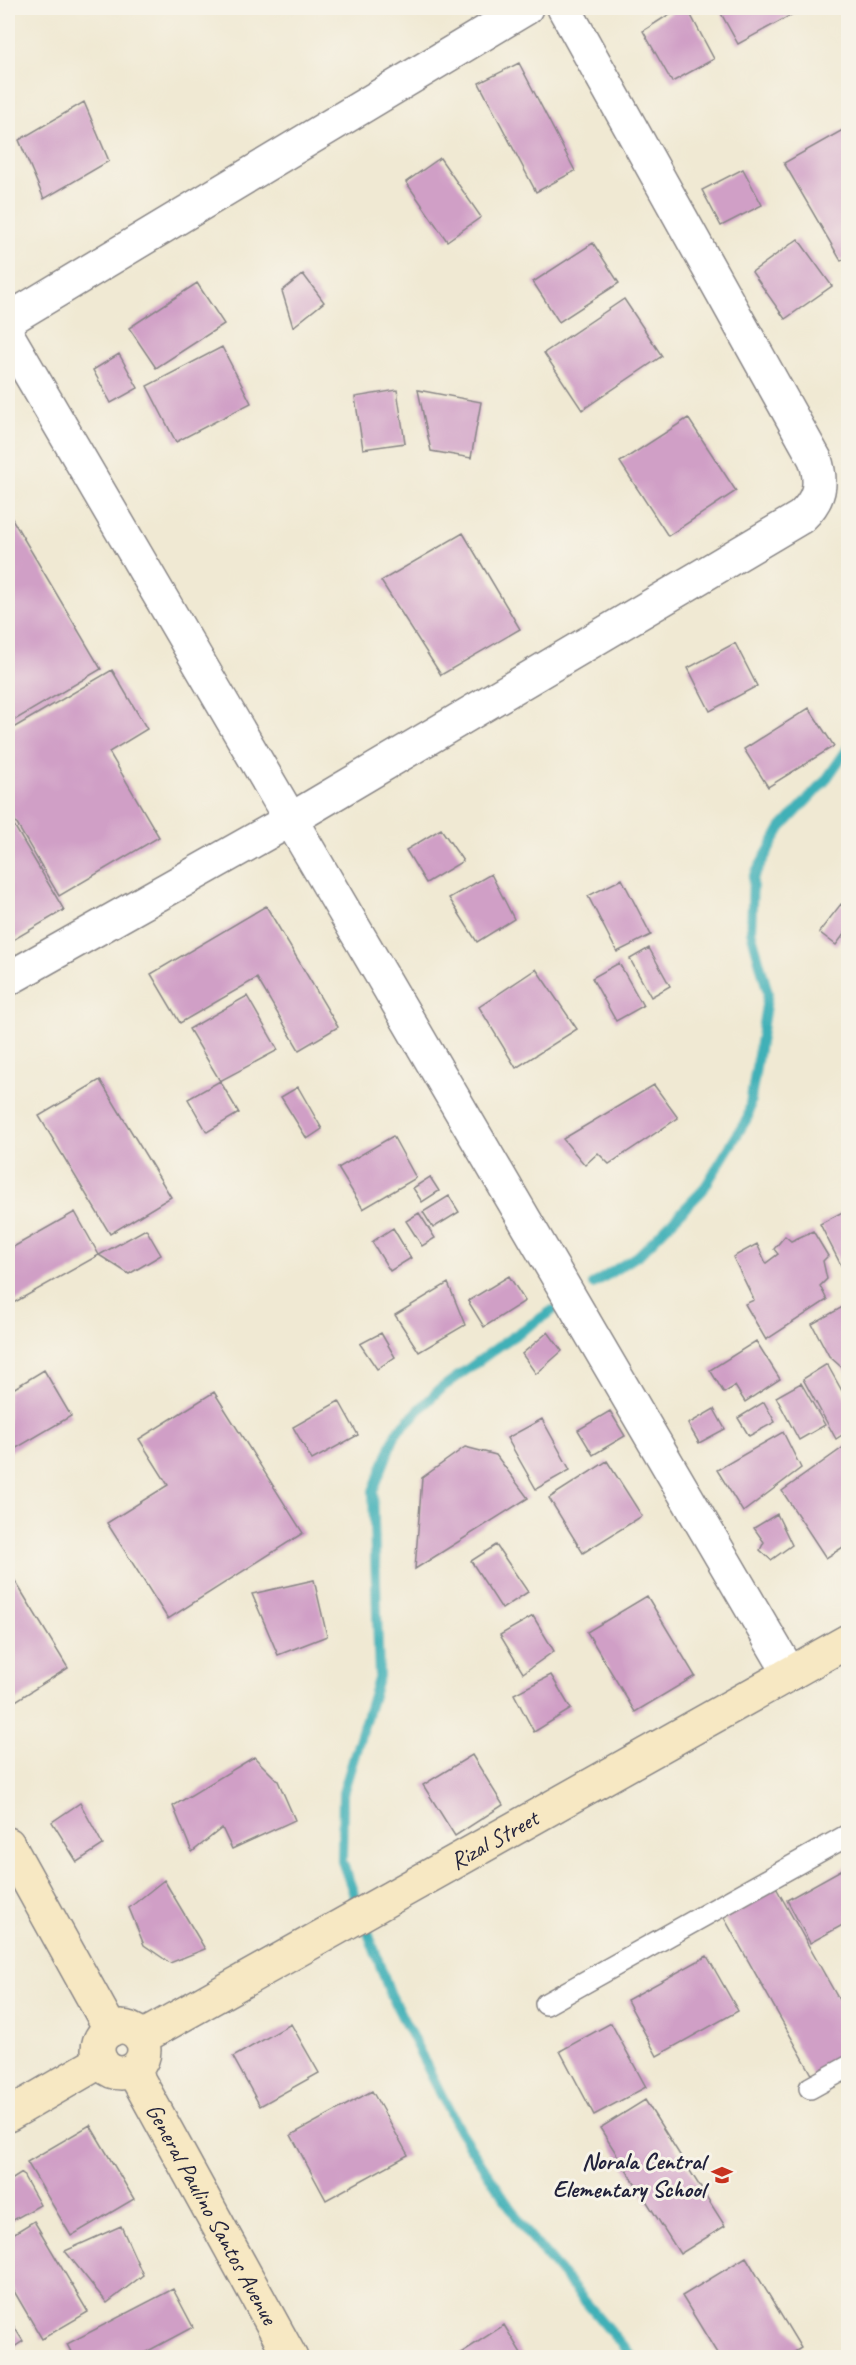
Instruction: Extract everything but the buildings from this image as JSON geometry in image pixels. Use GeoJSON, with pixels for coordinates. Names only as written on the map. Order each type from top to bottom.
{"type":"FeatureCollection","features":[{"type":"Feature","properties":{"kind":"main road","name":"Rizal Street"},"geometry":{"type":"LineString","coordinates":[[126,2034],[316,1939],[849,1641]]}},
{"type":"Feature","properties":{"kind":"main road"},"geometry":{"type":"LineString","coordinates":[[8,1844],[143,2059],[133,2070],[119,2073],[101,2061],[98,2046],[101,2040],[126,2034]]}},
{"type":"Feature","properties":{"kind":"main road"},"geometry":{"type":"LineString","coordinates":[[8,2115],[101,2061]]}},
{"type":"Feature","properties":{"kind":"main road","name":"General Paulino Santos Avenue"},"geometry":{"type":"LineString","coordinates":[[133,2070],[291,2358]]}},
{"type":"Feature","properties":{"kind":"street"},"geometry":{"type":"LineString","coordinates":[[8,320],[526,8]]}},
{"type":"Feature","properties":{"kind":"street"},"geometry":{"type":"LineString","coordinates":[[8,979],[290,820],[801,517],[813,506],[820,492],[820,475],[814,459],[564,8]]}},
{"type":"Feature","properties":{"kind":"street"},"geometry":{"type":"LineString","coordinates":[[8,336],[790,1674]]}},
{"type":"Feature","properties":{"kind":"lane"},"geometry":{"type":"LineString","coordinates":[[546,2004],[849,1835]]}},
{"type":"Feature","properties":{"kind":"lane"},"geometry":{"type":"LineString","coordinates":[[810,2088],[849,2067]]}},
{"type":"Feature","properties":{"kind":"waterway"},"geometry":{"type":"LineString","coordinates":[[593,1284],[640,1254],[703,1190],[748,1117],[768,993],[751,931],[753,878],[781,828],[825,781],[848,748]]}},
{"type":"Feature","properties":{"kind":"waterway"},"geometry":{"type":"LineString","coordinates":[[553,1310],[439,1390],[396,1433],[373,1491],[379,1676],[343,1793],[342,1861],[390,1993],[459,2130],[528,2234],[633,2358]]}},
{"type":"Feature","properties":{"kind":"place","name":"Norala Central Elementary School"},"geometry":{"type":"Point","coordinates":[722,2175]}}]}
